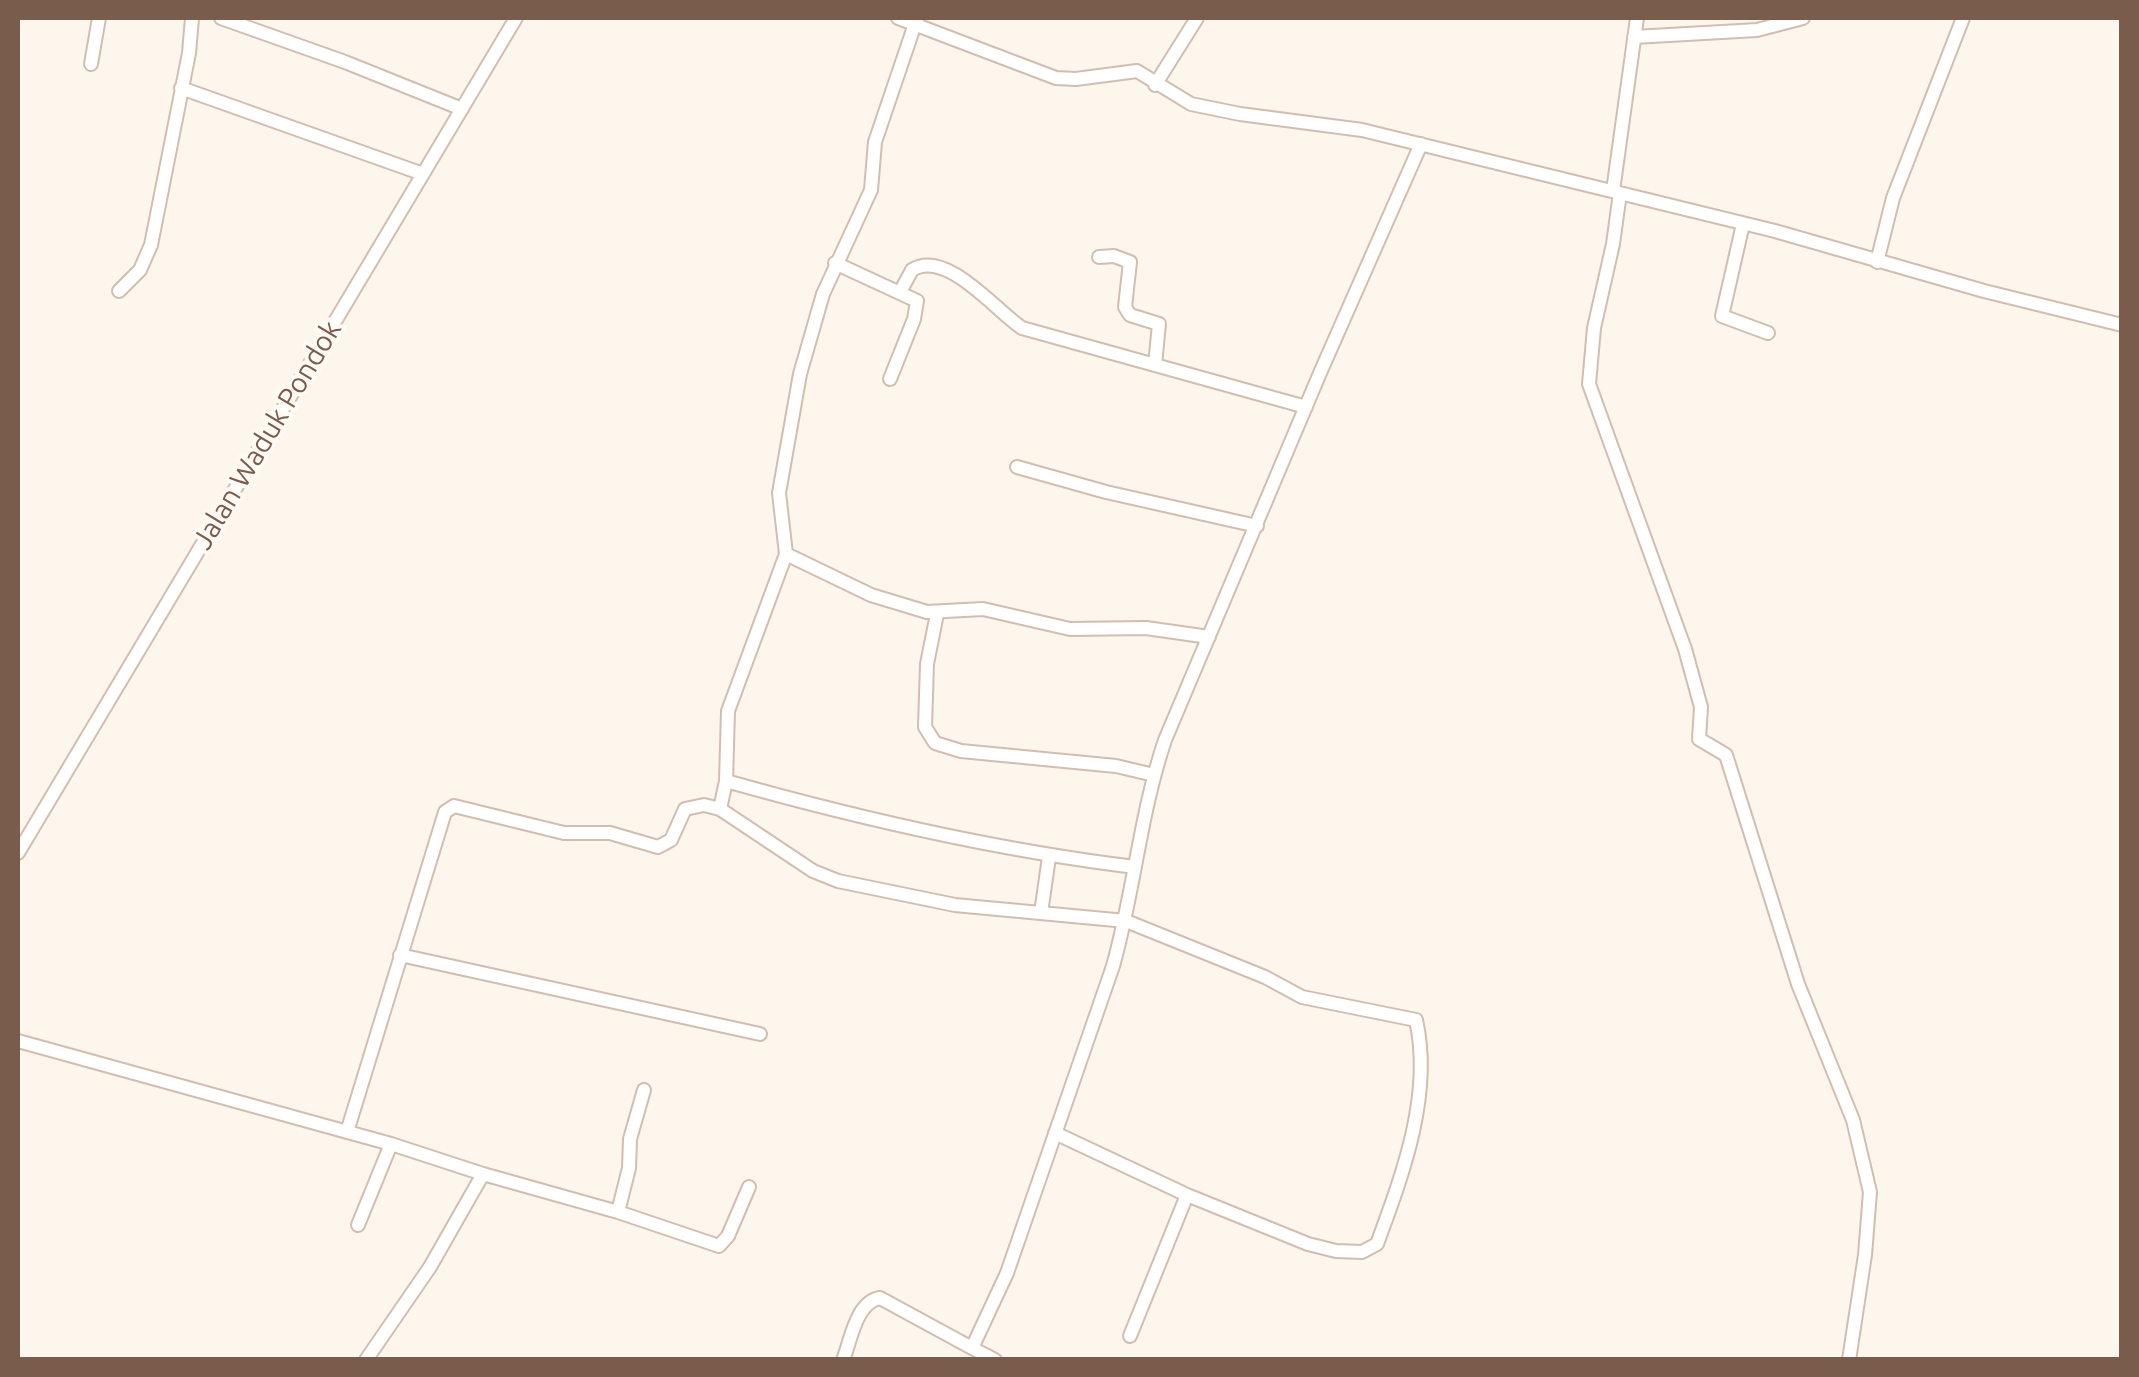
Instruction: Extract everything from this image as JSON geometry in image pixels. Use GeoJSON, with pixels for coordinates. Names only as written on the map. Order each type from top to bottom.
{"type":"FeatureCollection","features":[{"type":"Feature","properties":{"kind":"street"},"geometry":{"type":"LineString","coordinates":[[91,64],[99,18]]}},
{"type":"Feature","properties":{"kind":"street"},"geometry":{"type":"LineString","coordinates":[[119,291],[140,270],[152,246],[189,54],[192,18]]}},
{"type":"Feature","properties":{"kind":"street"},"geometry":{"type":"LineString","coordinates":[[221,18],[462,109]]}},
{"type":"Feature","properties":{"kind":"street","name":"Jalan Waduk Pondok"},"geometry":{"type":"LineString","coordinates":[[18,853],[516,18]]}},
{"type":"Feature","properties":{"kind":"street"},"geometry":{"type":"LineString","coordinates":[[898,18],[916,21],[1056,78],[1136,71],[1192,104],[1362,130],[1742,224],[2122,325]]}},
{"type":"Feature","properties":{"kind":"street"},"geometry":{"type":"LineString","coordinates":[[1155,85],[1198,18]]}},
{"type":"Feature","properties":{"kind":"street"},"geometry":{"type":"LineString","coordinates":[[1637,18],[1613,244],[1594,328],[1588,384],[1685,649],[1701,706],[1699,739],[1726,755],[1798,984],[1858,1138],[1870,1205],[1849,1360]]}},
{"type":"Feature","properties":{"kind":"street"},"geometry":{"type":"LineString","coordinates":[[1634,36],[1758,30],[1803,18]]}},
{"type":"Feature","properties":{"kind":"street"},"geometry":{"type":"LineString","coordinates":[[1877,262],[1893,198],[1963,18]]}},
{"type":"Feature","properties":{"kind":"street"},"geometry":{"type":"LineString","coordinates":[[720,810],[726,781],[728,711],[786,554],[779,504],[782,460],[800,374],[823,294],[871,190],[875,142],[916,21]]}},
{"type":"Feature","properties":{"kind":"street"},"geometry":{"type":"LineString","coordinates":[[181,88],[423,174]]}},
{"type":"Feature","properties":{"kind":"street"},"geometry":{"type":"LineString","coordinates":[[972,1348],[1007,1273],[1090,1037],[1126,921],[1154,775],[1420,144]]}},
{"type":"Feature","properties":{"kind":"street"},"geometry":{"type":"LineString","coordinates":[[1742,224],[1722,316],[1768,334]]}},
{"type":"Feature","properties":{"kind":"street"},"geometry":{"type":"LineString","coordinates":[[1099,258],[1114,256],[1130,262],[1125,307],[1130,315],[1158,324],[1156,365]]}},
{"type":"Feature","properties":{"kind":"street"},"geometry":{"type":"LineString","coordinates":[[835,263],[915,298],[918,304],[890,380]]}},
{"type":"Feature","properties":{"kind":"street"},"geometry":{"type":"LineString","coordinates":[[900,292],[912,270],[926,265],[968,280],[1008,320],[1022,328],[1306,407]]}},
{"type":"Feature","properties":{"kind":"street"},"geometry":{"type":"LineString","coordinates":[[1017,467],[1106,492],[1257,526]]}},
{"type":"Feature","properties":{"kind":"street"},"geometry":{"type":"LineString","coordinates":[[786,554],[871,595],[937,614],[983,609],[1070,629],[1146,628],[1209,637]]}},
{"type":"Feature","properties":{"kind":"street"},"geometry":{"type":"LineString","coordinates":[[937,614],[927,664],[925,727],[935,743],[961,751],[1116,766],[1154,775]]}},
{"type":"Feature","properties":{"kind":"street"},"geometry":{"type":"LineString","coordinates":[[726,781],[939,836],[1134,867]]}},
{"type":"Feature","properties":{"kind":"street"},"geometry":{"type":"LineString","coordinates":[[347,1132],[448,808],[454,806],[573,834],[610,833],[658,847],[670,840],[689,806],[704,805],[720,810],[813,871],[838,881],[955,905],[1126,921],[1265,977],[1302,997],[1410,1018],[1417,1026],[1419,1086],[1407,1156],[1390,1214],[1372,1248],[1362,1252],[1308,1244],[1187,1194],[1056,1133]]}},
{"type":"Feature","properties":{"kind":"street"},"geometry":{"type":"LineString","coordinates":[[1041,914],[1049,856]]}},
{"type":"Feature","properties":{"kind":"street"},"geometry":{"type":"LineString","coordinates":[[400,955],[760,1034]]}},
{"type":"Feature","properties":{"kind":"street"},"geometry":{"type":"LineString","coordinates":[[18,1042],[390,1144],[723,1245],[749,1187]]}},
{"type":"Feature","properties":{"kind":"street"},"geometry":{"type":"LineString","coordinates":[[618,1212],[629,1168],[630,1139],[644,1090]]}},
{"type":"Feature","properties":{"kind":"street"},"geometry":{"type":"LineString","coordinates":[[358,1225],[390,1144]]}},
{"type":"Feature","properties":{"kind":"street"},"geometry":{"type":"LineString","coordinates":[[366,1360],[430,1267],[483,1174]]}},
{"type":"Feature","properties":{"kind":"street"},"geometry":{"type":"LineString","coordinates":[[1130,1336],[1187,1194]]}},
{"type":"Feature","properties":{"kind":"street"},"geometry":{"type":"LineString","coordinates":[[843,1360],[863,1306],[874,1298],[995,1360]]}}]}
